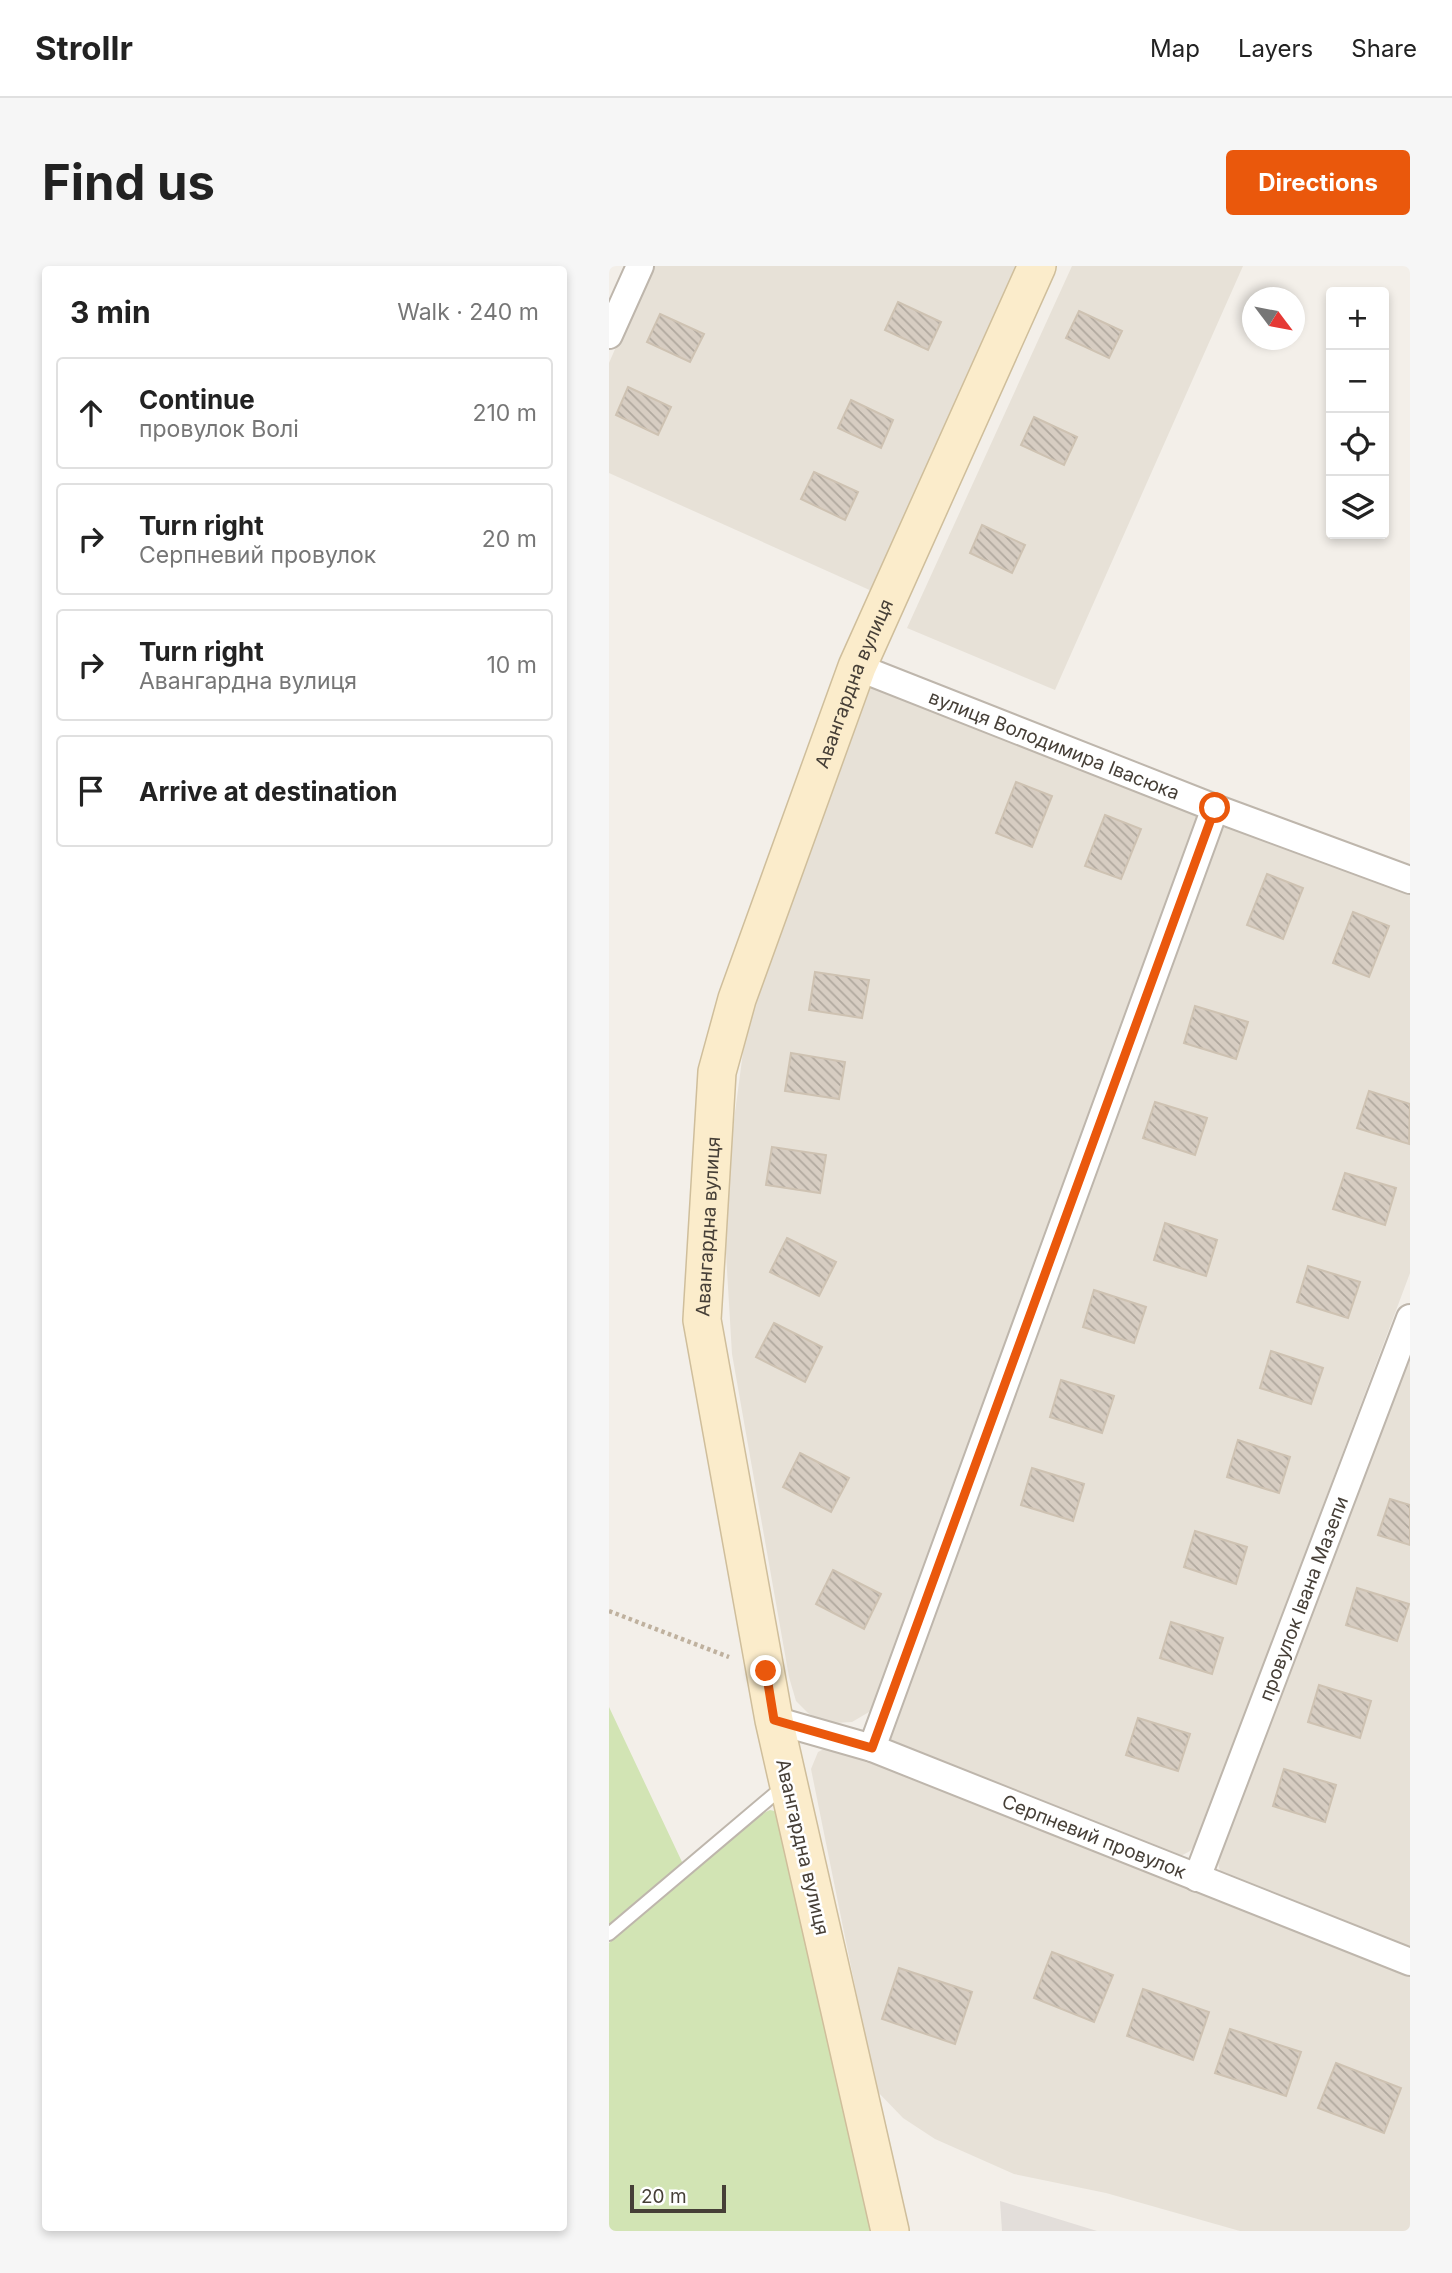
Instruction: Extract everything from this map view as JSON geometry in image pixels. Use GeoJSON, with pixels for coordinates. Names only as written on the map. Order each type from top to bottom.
{"type":"FeatureCollection","features":[{"type":"Feature","properties":{"kind":"street"},"geometry":{"type":"LineString","coordinates":[[609,335],[640,266]]}},
{"type":"Feature","properties":{"kind":"street","name":"Авангардна вулиця"},"geometry":{"type":"LineString","coordinates":[[890,2231],[774,1720],[702,1320],[717,1072],[737,999],[857,667],[1037,266]]}},
{"type":"Feature","properties":{"kind":"street","name":"вулиця Володимира Івасюка"},"geometry":{"type":"LineString","coordinates":[[857,667],[1215,808],[1410,880]]}},
{"type":"Feature","properties":{"kind":"street"},"geometry":{"type":"LineString","coordinates":[[872,1748],[1215,808]]}},
{"type":"Feature","properties":{"kind":"street","name":"провулок Івана Мазепи"},"geometry":{"type":"LineString","coordinates":[[1198,1878],[1410,1318]]}},
{"type":"Feature","properties":{"kind":"street","name":"Серпневий провулок"},"geometry":{"type":"LineString","coordinates":[[774,1720],[872,1748],[1410,1962]]}},
{"type":"Feature","properties":{"kind":"lane"},"geometry":{"type":"LineString","coordinates":[[609,1934],[789,1781]]}},
{"type":"Feature","properties":{"kind":"path"},"geometry":{"type":"LineString","coordinates":[[609,1611],[766,1671]]}},
{"type":"Feature","properties":{"kind":"shaded area"},"geometry":{"type":"Polygon","coordinates":[[[651,266],[1022,266],[874,592],[609,473],[609,363],[651,266]]]}},
{"type":"Feature","properties":{"kind":"shaded area"},"geometry":{"type":"Polygon","coordinates":[[[1072,266],[1243,266],[1055,690],[907,628],[1072,266]]]}},
{"type":"Feature","properties":{"kind":"shaded area"},"geometry":{"type":"Polygon","coordinates":[[[876,685],[1182,799],[1202,818],[880,1701],[869,1712],[852,1722],[834,1723],[821,1721],[796,1701],[789,1677],[732,1354],[723,1203],[745,1037],[798,870],[866,692],[876,685]]]}},
{"type":"Feature","properties":{"kind":"shaded area"},"geometry":{"type":"Polygon","coordinates":[[[1233,824],[1410,887],[1410,1273],[1197,1842],[1190,1851],[1179,1857],[890,1745],[888,1736],[1214,840],[1222,829],[1233,824]]]}},
{"type":"Feature","properties":{"kind":"shaded area"},"geometry":{"type":"Polygon","coordinates":[[[1410,1357],[1410,1952],[1221,1877],[1218,1862],[1410,1357]]]}},
{"type":"Feature","properties":{"kind":"shaded area"},"geometry":{"type":"Polygon","coordinates":[[[830,1746],[1410,1972],[1410,2231],[1240,2231],[1106,2193],[1014,2174],[935,2139],[903,2118],[876,2090],[811,1769],[818,1752],[830,1746]]]}},
{"type":"Feature","properties":{"kind":"shaded area"},"geometry":{"type":"Polygon","coordinates":[[[1000,2201],[1097,2231],[1002,2231],[1000,2201]]]}},
{"type":"Feature","properties":{"kind":"green space"},"geometry":{"type":"Polygon","coordinates":[[[609,1707],[683,1864],[609,1926],[609,1707]]]}},
{"type":"Feature","properties":{"kind":"green space"},"geometry":{"type":"Polygon","coordinates":[[[770,1810],[779,1812],[874,2231],[609,2231],[609,1943],[759,1815],[770,1810]]]}},
{"type":"Feature","properties":{"kind":"building"},"geometry":{"type":"Polygon","coordinates":[[[898,302],[941,322],[928,350],[885,330],[898,302]]]}},
{"type":"Feature","properties":{"kind":"building"},"geometry":{"type":"Polygon","coordinates":[[[1079,311],[1122,331],[1109,358],[1066,338],[1079,311]]]}},
{"type":"Feature","properties":{"kind":"building"},"geometry":{"type":"Polygon","coordinates":[[[660,314],[704,334],[690,362],[647,342],[660,314]]]}},
{"type":"Feature","properties":{"kind":"building"},"geometry":{"type":"Polygon","coordinates":[[[628,387],[671,407],[658,435],[616,415],[628,387]]]}},
{"type":"Feature","properties":{"kind":"building"},"geometry":{"type":"Polygon","coordinates":[[[851,400],[893,420],[881,448],[838,428],[851,400]]]}},
{"type":"Feature","properties":{"kind":"building"},"geometry":{"type":"Polygon","coordinates":[[[1034,417],[1077,437],[1064,465],[1021,445],[1034,417]]]}},
{"type":"Feature","properties":{"kind":"building"},"geometry":{"type":"Polygon","coordinates":[[[814,472],[858,492],[845,520],[801,499],[814,472]]]}},
{"type":"Feature","properties":{"kind":"building"},"geometry":{"type":"Polygon","coordinates":[[[982,525],[1025,545],[1012,573],[970,553],[982,525]]]}},
{"type":"Feature","properties":{"kind":"building"},"geometry":{"type":"Polygon","coordinates":[[[1016,782],[1052,796],[1032,847],[996,833],[1016,782]]]}},
{"type":"Feature","properties":{"kind":"building"},"geometry":{"type":"Polygon","coordinates":[[[1105,815],[1141,829],[1121,879],[1085,866],[1105,815]]]}},
{"type":"Feature","properties":{"kind":"building"},"geometry":{"type":"Polygon","coordinates":[[[1267,874],[1303,888],[1283,939],[1247,925],[1267,874]]]}},
{"type":"Feature","properties":{"kind":"building"},"geometry":{"type":"Polygon","coordinates":[[[1353,912],[1389,926],[1369,977],[1333,963],[1353,912]]]}},
{"type":"Feature","properties":{"kind":"building"},"geometry":{"type":"Polygon","coordinates":[[[815,972],[869,980],[862,1018],[809,1010],[815,972]]]}},
{"type":"Feature","properties":{"kind":"building"},"geometry":{"type":"Polygon","coordinates":[[[1195,1006],[1248,1022],[1236,1059],[1184,1043],[1195,1006]]]}},
{"type":"Feature","properties":{"kind":"building"},"geometry":{"type":"Polygon","coordinates":[[[791,1053],[845,1062],[839,1099],[785,1091],[791,1053]]]}},
{"type":"Feature","properties":{"kind":"building"},"geometry":{"type":"Polygon","coordinates":[[[1369,1091],[1410,1104],[1409,1144],[1357,1128],[1369,1091]]]}},
{"type":"Feature","properties":{"kind":"building"},"geometry":{"type":"Polygon","coordinates":[[[1155,1102],[1207,1118],[1195,1155],[1143,1138],[1155,1102]]]}},
{"type":"Feature","properties":{"kind":"building"},"geometry":{"type":"Polygon","coordinates":[[[772,1147],[826,1155],[820,1193],[766,1185],[772,1147]]]}},
{"type":"Feature","properties":{"kind":"building"},"geometry":{"type":"Polygon","coordinates":[[[1345,1173],[1396,1188],[1385,1225],[1333,1209],[1345,1173]]]}},
{"type":"Feature","properties":{"kind":"building"},"geometry":{"type":"Polygon","coordinates":[[[1165,1223],[1217,1240],[1206,1276],[1154,1260],[1165,1223]]]}},
{"type":"Feature","properties":{"kind":"building"},"geometry":{"type":"Polygon","coordinates":[[[787,1238],[836,1262],[819,1296],[770,1272],[787,1238]]]}},
{"type":"Feature","properties":{"kind":"building"},"geometry":{"type":"Polygon","coordinates":[[[1308,1266],[1360,1282],[1348,1318],[1297,1302],[1308,1266]]]}},
{"type":"Feature","properties":{"kind":"building"},"geometry":{"type":"Polygon","coordinates":[[[1094,1290],[1146,1307],[1134,1343],[1083,1327],[1094,1290]]]}},
{"type":"Feature","properties":{"kind":"building"},"geometry":{"type":"Polygon","coordinates":[[[774,1323],[822,1347],[805,1382],[756,1357],[774,1323]]]}},
{"type":"Feature","properties":{"kind":"building"},"geometry":{"type":"Polygon","coordinates":[[[1271,1351],[1323,1368],[1311,1404],[1260,1388],[1271,1351]]]}},
{"type":"Feature","properties":{"kind":"building"},"geometry":{"type":"Polygon","coordinates":[[[1061,1380],[1114,1396],[1102,1433],[1050,1417],[1061,1380]]]}},
{"type":"Feature","properties":{"kind":"building"},"geometry":{"type":"Polygon","coordinates":[[[1238,1440],[1290,1457],[1279,1493],[1227,1477],[1238,1440]]]}},
{"type":"Feature","properties":{"kind":"building"},"geometry":{"type":"Polygon","coordinates":[[[800,1453],[849,1478],[831,1512],[783,1487],[800,1453]]]}},
{"type":"Feature","properties":{"kind":"building"},"geometry":{"type":"Polygon","coordinates":[[[1032,1468],[1084,1484],[1073,1521],[1021,1505],[1032,1468]]]}},
{"type":"Feature","properties":{"kind":"building"},"geometry":{"type":"Polygon","coordinates":[[[1390,1499],[1410,1505],[1410,1545],[1378,1535],[1390,1499]]]}},
{"type":"Feature","properties":{"kind":"building"},"geometry":{"type":"Polygon","coordinates":[[[1195,1531],[1247,1547],[1236,1584],[1184,1567],[1195,1531]]]}},
{"type":"Feature","properties":{"kind":"building"},"geometry":{"type":"Polygon","coordinates":[[[833,1570],[881,1594],[864,1629],[816,1604],[833,1570]]]}},
{"type":"Feature","properties":{"kind":"building"},"geometry":{"type":"Polygon","coordinates":[[[1357,1588],[1409,1604],[1397,1641],[1346,1625],[1357,1588]]]}},
{"type":"Feature","properties":{"kind":"building"},"geometry":{"type":"Polygon","coordinates":[[[1171,1622],[1223,1638],[1212,1674],[1160,1658],[1171,1622]]]}},
{"type":"Feature","properties":{"kind":"building"},"geometry":{"type":"Polygon","coordinates":[[[1319,1685],[1371,1701],[1360,1738],[1308,1722],[1319,1685]]]}},
{"type":"Feature","properties":{"kind":"building"},"geometry":{"type":"Polygon","coordinates":[[[1138,1718],[1190,1734],[1178,1771],[1126,1755],[1138,1718]]]}},
{"type":"Feature","properties":{"kind":"building"},"geometry":{"type":"Polygon","coordinates":[[[1284,1769],[1336,1785],[1325,1822],[1273,1806],[1284,1769]]]}},
{"type":"Feature","properties":{"kind":"building"},"geometry":{"type":"Polygon","coordinates":[[[1052,1952],[1113,1975],[1094,2022],[1034,1998],[1052,1952]]]}},
{"type":"Feature","properties":{"kind":"building"},"geometry":{"type":"Polygon","coordinates":[[[899,1968],[972,1992],[955,2044],[882,2019],[899,1968]]]}},
{"type":"Feature","properties":{"kind":"building"},"geometry":{"type":"Polygon","coordinates":[[[1143,1989],[1209,2012],[1193,2060],[1127,2036],[1143,1989]]]}},
{"type":"Feature","properties":{"kind":"building"},"geometry":{"type":"Polygon","coordinates":[[[1230,2029],[1301,2052],[1286,2096],[1215,2073],[1230,2029]]]}},
{"type":"Feature","properties":{"kind":"building"},"geometry":{"type":"Polygon","coordinates":[[[1336,2063],[1401,2088],[1384,2133],[1318,2108],[1336,2063]]]}},
{"type":"Feature","properties":{"kind":"route"},"geometry":{"type":"LineString","coordinates":[[766,1671],[774,1720],[872,1748],[1215,808]]}}]}
